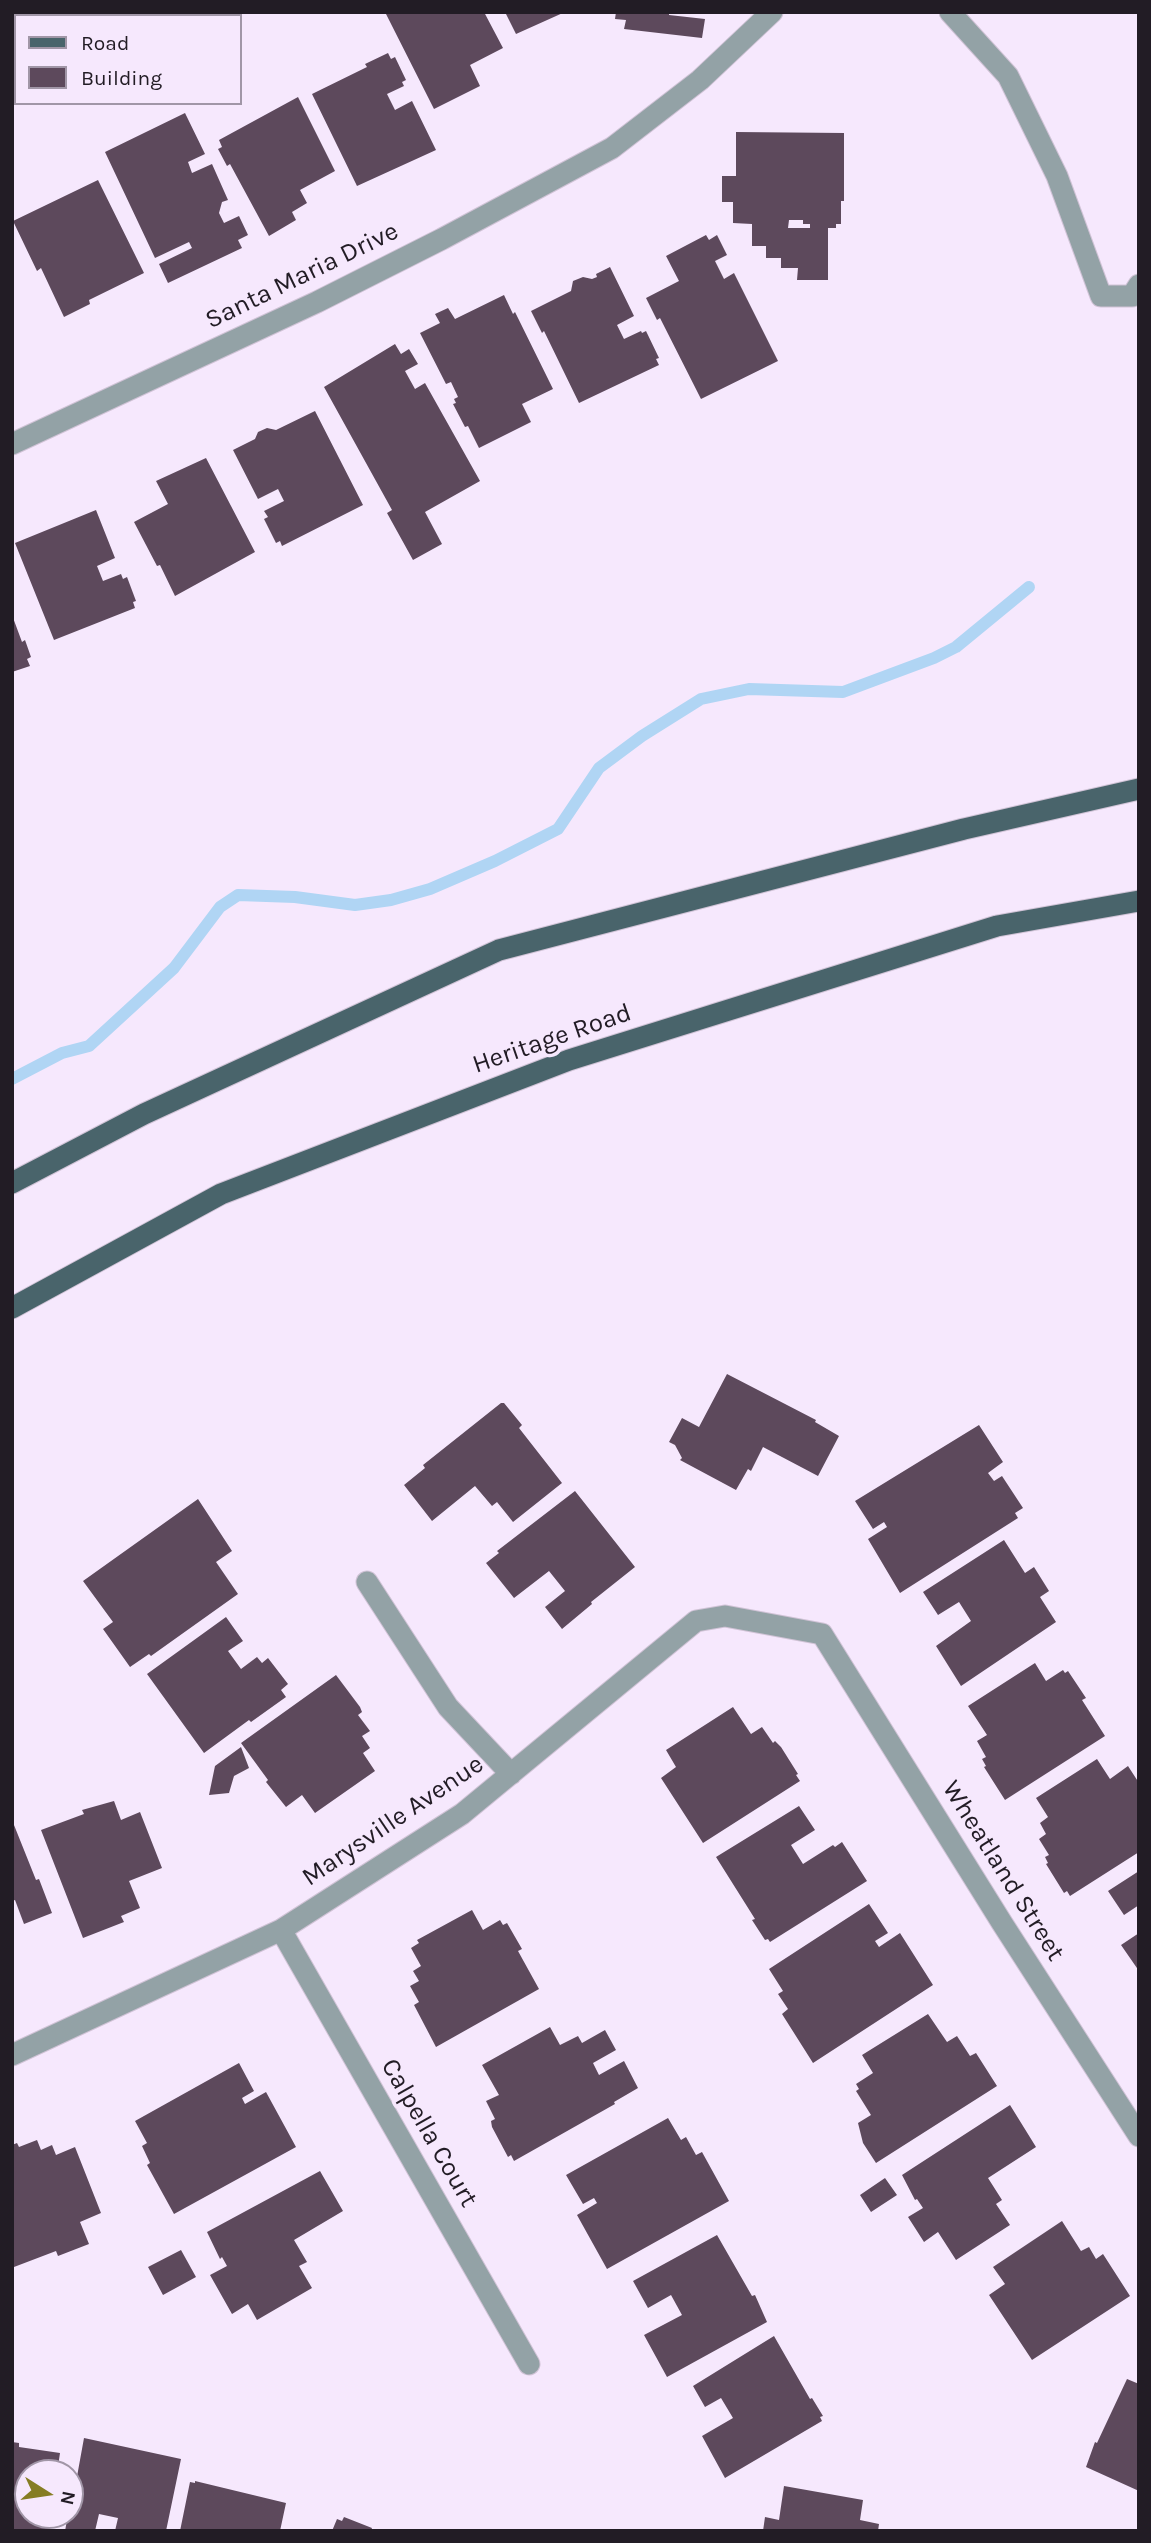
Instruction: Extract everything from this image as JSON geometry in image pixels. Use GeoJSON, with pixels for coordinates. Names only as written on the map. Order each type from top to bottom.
{"type":"FeatureCollection","features":[{"type":"Feature","properties":{"kind":"main road"},"geometry":{"type":"LineString","coordinates":[[12,1183],[144,1114],[499,950],[964,829],[1139,789]]}},
{"type":"Feature","properties":{"kind":"main road","name":"Heritage Road"},"geometry":{"type":"LineString","coordinates":[[12,1308],[221,1194],[569,1060],[997,926],[1139,901]]}},
{"type":"Feature","properties":{"kind":"street","name":"Santa Maria Drive"},"geometry":{"type":"LineString","coordinates":[[12,444],[328,296],[442,239],[612,148],[700,80],[772,12]]}},
{"type":"Feature","properties":{"kind":"street"},"geometry":{"type":"LineString","coordinates":[[950,12],[1008,76],[1057,176],[1101,296],[1132,296],[1139,285]]}},
{"type":"Feature","properties":{"kind":"street"},"geometry":{"type":"LineString","coordinates":[[367,1582],[447,1707],[511,1774]]}},
{"type":"Feature","properties":{"kind":"street","name":"Marysville Avenue"},"geometry":{"type":"LineString","coordinates":[[12,2055],[281,1930],[462,1814],[696,1621],[725,1616],[822,1634]]}},
{"type":"Feature","properties":{"kind":"street","name":"Wheatland Street"},"geometry":{"type":"LineString","coordinates":[[822,1634],[1002,1923],[1139,2136]]}},
{"type":"Feature","properties":{"kind":"street","name":"Calpella Court"},"geometry":{"type":"LineString","coordinates":[[281,1930],[530,2364]]}},
{"type":"Feature","properties":{"kind":"building"},"geometry":{"type":"Polygon","coordinates":[[[12,12],[63,12],[64,14],[14,14],[14,58],[12,12]]]}},
{"type":"Feature","properties":{"kind":"building"},"geometry":{"type":"Polygon","coordinates":[[[484,12],[503,48],[470,65],[480,86],[434,109],[386,14],[484,12]]]}},
{"type":"Feature","properties":{"kind":"building"},"geometry":{"type":"Polygon","coordinates":[[[505,12],[565,12],[516,34],[505,12]]]}},
{"type":"Feature","properties":{"kind":"building"},"geometry":{"type":"Polygon","coordinates":[[[616,12],[669,12],[669,15],[705,19],[702,38],[624,29],[626,20],[615,19],[616,12]]]}},
{"type":"Feature","properties":{"kind":"building"},"geometry":{"type":"Polygon","coordinates":[[[388,53],[391,59],[395,57],[406,80],[402,82],[404,86],[387,94],[395,110],[412,101],[436,150],[357,186],[312,94],[367,67],[365,64],[388,53]]]}},
{"type":"Feature","properties":{"kind":"building"},"geometry":{"type":"Polygon","coordinates":[[[298,97],[335,171],[300,190],[307,203],[292,212],[296,220],[269,236],[230,164],[227,166],[218,149],[222,147],[219,140],[298,97]]]}},
{"type":"Feature","properties":{"kind":"building"},"geometry":{"type":"Polygon","coordinates":[[[185,113],[205,154],[188,162],[192,173],[212,164],[228,200],[222,202],[219,213],[224,223],[239,216],[248,235],[238,240],[242,248],[168,283],[159,264],[192,248],[189,242],[155,258],[105,152],[185,113]]]}},
{"type":"Feature","properties":{"kind":"building"},"geometry":{"type":"Polygon","coordinates":[[[736,132],[844,133],[844,201],[841,201],[841,224],[836,224],[836,228],[828,228],[828,280],[797,280],[798,268],[781,268],[781,258],[766,258],[766,246],[752,246],[752,224],[733,223],[733,202],[722,202],[722,176],[736,176],[736,132]],[[789,220],[788,228],[810,228],[810,224],[803,224],[803,220],[789,220]]]}},
{"type":"Feature","properties":{"kind":"building"},"geometry":{"type":"Polygon","coordinates":[[[98,180],[144,273],[89,300],[90,304],[64,317],[41,268],[37,271],[13,221],[98,180]]]}},
{"type":"Feature","properties":{"kind":"building"},"geometry":{"type":"Polygon","coordinates":[[[706,235],[709,240],[717,235],[727,255],[715,261],[724,279],[734,273],[778,361],[701,399],[660,318],[657,320],[646,298],[679,281],[666,256],[706,235]]]}},
{"type":"Feature","properties":{"kind":"building"},"geometry":{"type":"Polygon","coordinates":[[[610,267],[634,316],[617,325],[624,339],[646,331],[659,358],[656,359],[659,365],[579,403],[544,331],[542,333],[531,311],[571,291],[573,281],[583,277],[592,279],[610,267]]]}},
{"type":"Feature","properties":{"kind":"building"},"geometry":{"type":"Polygon","coordinates":[[[504,295],[553,389],[522,404],[531,422],[479,448],[453,404],[458,397],[451,382],[446,384],[420,333],[440,323],[435,314],[448,308],[455,319],[504,295]]]}},
{"type":"Feature","properties":{"kind":"building"},"geometry":{"type":"Polygon","coordinates":[[[395,344],[401,354],[409,349],[418,364],[405,371],[415,389],[425,383],[480,481],[425,512],[442,544],[413,560],[387,513],[392,510],[324,387],[395,344]]]}},
{"type":"Feature","properties":{"kind":"building"},"geometry":{"type":"Polygon","coordinates":[[[315,411],[363,505],[282,546],[280,541],[276,543],[264,519],[268,517],[264,511],[284,501],[278,489],[258,499],[233,450],[255,439],[258,432],[267,428],[276,430],[315,411]]]}},
{"type":"Feature","properties":{"kind":"building"},"geometry":{"type":"Polygon","coordinates":[[[206,458],[255,552],[175,596],[134,522],[168,504],[156,481],[206,458]]]}},
{"type":"Feature","properties":{"kind":"building"},"geometry":{"type":"Polygon","coordinates":[[[96,510],[115,558],[97,566],[103,581],[121,574],[123,579],[127,577],[136,601],[133,602],[135,608],[54,640],[15,543],[96,510]]]}},
{"type":"Feature","properties":{"kind":"building"},"geometry":{"type":"Polygon","coordinates":[[[12,615],[31,657],[27,659],[30,666],[12,672],[12,615]]]}},
{"type":"Feature","properties":{"kind":"building"},"geometry":{"type":"Polygon","coordinates":[[[727,1374],[816,1420],[815,1422],[839,1436],[818,1476],[763,1447],[751,1471],[748,1469],[736,1490],[680,1460],[682,1458],[675,1445],[669,1442],[682,1418],[699,1427],[727,1374]]]}},
{"type":"Feature","properties":{"kind":"building"},"geometry":{"type":"Polygon","coordinates":[[[504,1403],[522,1425],[519,1428],[562,1483],[513,1522],[497,1502],[492,1506],[475,1486],[432,1521],[404,1485],[425,1468],[423,1465],[504,1403]]]}},
{"type":"Feature","properties":{"kind":"building"},"geometry":{"type":"Polygon","coordinates":[[[979,1425],[1003,1462],[988,1473],[994,1481],[1002,1476],[1023,1508],[1015,1513],[1018,1518],[900,1593],[868,1539],[887,1527],[884,1522],[873,1529],[855,1501],[979,1425]]]}},
{"type":"Feature","properties":{"kind":"building"},"geometry":{"type":"Polygon","coordinates":[[[575,1491],[635,1567],[562,1629],[545,1607],[565,1591],[549,1571],[514,1598],[486,1563],[499,1553],[497,1551],[575,1491]]]}},
{"type":"Feature","properties":{"kind":"building"},"geometry":{"type":"Polygon","coordinates":[[[198,1499],[232,1551],[216,1562],[238,1594],[151,1656],[149,1654],[130,1667],[103,1629],[113,1622],[83,1581],[198,1499]]]}},
{"type":"Feature","properties":{"kind":"building"},"geometry":{"type":"Polygon","coordinates":[[[1004,1540],[1025,1573],[1034,1567],[1049,1591],[1040,1597],[1056,1622],[961,1686],[936,1646],[971,1621],[959,1602],[938,1615],[923,1592],[1004,1540]]]}},
{"type":"Feature","properties":{"kind":"building"},"geometry":{"type":"Polygon","coordinates":[[[226,1617],[243,1641],[228,1651],[241,1669],[257,1657],[262,1663],[268,1658],[288,1684],[281,1690],[286,1697],[204,1753],[147,1674],[226,1617]]]}},
{"type":"Feature","properties":{"kind":"building"},"geometry":{"type":"Polygon","coordinates":[[[1035,1663],[1046,1681],[1063,1670],[1065,1673],[1068,1671],[1086,1698],[1082,1700],[1105,1736],[1005,1800],[984,1767],[986,1766],[982,1759],[986,1757],[977,1741],[987,1735],[968,1706],[1035,1663]]]}},
{"type":"Feature","properties":{"kind":"building"},"geometry":{"type":"Polygon","coordinates":[[[336,1675],[360,1707],[362,1712],[358,1715],[370,1731],[362,1736],[370,1748],[363,1753],[375,1771],[315,1813],[302,1795],[286,1807],[241,1743],[336,1675]]]}},
{"type":"Feature","properties":{"kind":"building"},"geometry":{"type":"Polygon","coordinates":[[[733,1707],[751,1734],[762,1727],[773,1743],[775,1741],[781,1747],[800,1781],[703,1843],[661,1778],[676,1767],[666,1750],[733,1707]]]}},
{"type":"Feature","properties":{"kind":"building"},"geometry":{"type":"Polygon","coordinates":[[[241,1747],[249,1768],[234,1776],[229,1793],[209,1795],[215,1766],[241,1747]]]}},
{"type":"Feature","properties":{"kind":"building"},"geometry":{"type":"Polygon","coordinates":[[[1097,1759],[1110,1779],[1128,1766],[1139,1783],[1139,1852],[1070,1896],[1067,1891],[1064,1893],[1046,1864],[1048,1863],[1045,1857],[1049,1855],[1039,1839],[1046,1834],[1040,1823],[1048,1817],[1036,1798],[1097,1759]]]}},
{"type":"Feature","properties":{"kind":"building"},"geometry":{"type":"Polygon","coordinates":[[[114,1801],[121,1820],[140,1812],[162,1868],[129,1881],[140,1908],[121,1916],[124,1922],[83,1938],[41,1830],[84,1814],[82,1810],[114,1801]]]}},
{"type":"Feature","properties":{"kind":"building"},"geometry":{"type":"Polygon","coordinates":[[[799,1806],[815,1830],[791,1845],[803,1864],[842,1842],[867,1881],[770,1942],[765,1940],[752,1920],[755,1919],[716,1857],[799,1806]]]}},
{"type":"Feature","properties":{"kind":"building"},"geometry":{"type":"Polygon","coordinates":[[[12,1820],[52,1913],[24,1924],[15,1900],[12,1901],[12,1820]]]}},
{"type":"Feature","properties":{"kind":"building"},"geometry":{"type":"Polygon","coordinates":[[[1139,1871],[1139,1905],[1124,1915],[1108,1891],[1139,1871]]]}},
{"type":"Feature","properties":{"kind":"building"},"geometry":{"type":"Polygon","coordinates":[[[869,1904],[888,1933],[875,1941],[879,1947],[900,1933],[933,1985],[813,2063],[782,2014],[788,2009],[778,1994],[783,1991],[769,1969],[869,1904]]]}},
{"type":"Feature","properties":{"kind":"building"},"geometry":{"type":"Polygon","coordinates":[[[472,1910],[483,1930],[500,1920],[503,1925],[507,1923],[522,1949],[518,1951],[539,1989],[436,2047],[414,2005],[419,2002],[410,1986],[419,1981],[413,1971],[421,1966],[411,1948],[419,1943],[417,1940],[472,1910]]]}},
{"type":"Feature","properties":{"kind":"building"},"geometry":{"type":"Polygon","coordinates":[[[1139,1933],[1139,1971],[1121,1945],[1139,1933]]]}},
{"type":"Feature","properties":{"kind":"building"},"geometry":{"type":"Polygon","coordinates":[[[928,2014],[947,2042],[957,2036],[970,2056],[976,2053],[997,2086],[876,2163],[863,2143],[858,2123],[871,2115],[856,2091],[859,2089],[856,2084],[873,2073],[862,2055],[928,2014]]]}},
{"type":"Feature","properties":{"kind":"building"},"geometry":{"type":"Polygon","coordinates":[[[550,2027],[560,2045],[578,2036],[582,2043],[605,2030],[616,2050],[593,2063],[599,2075],[624,2061],[638,2088],[614,2102],[615,2104],[514,2161],[511,2155],[508,2157],[492,2127],[491,2121],[495,2119],[486,2101],[499,2095],[482,2065],[550,2027]]]}},
{"type":"Feature","properties":{"kind":"building"},"geometry":{"type":"Polygon","coordinates":[[[239,2063],[254,2091],[242,2098],[245,2104],[266,2092],[296,2147],[174,2214],[147,2165],[150,2163],[142,2146],[147,2143],[135,2121],[239,2063]]]}},
{"type":"Feature","properties":{"kind":"building"},"geometry":{"type":"Polygon","coordinates":[[[1010,2105],[1036,2147],[988,2178],[1002,2200],[996,2204],[1010,2225],[956,2260],[938,2232],[924,2242],[908,2217],[923,2208],[917,2199],[915,2200],[902,2175],[1010,2105]]]}},
{"type":"Feature","properties":{"kind":"building"},"geometry":{"type":"Polygon","coordinates":[[[668,2118],[681,2140],[686,2137],[696,2155],[702,2152],[729,2201],[607,2269],[577,2215],[597,2203],[594,2198],[583,2204],[566,2175],[668,2118]]]}},
{"type":"Feature","properties":{"kind":"building"},"geometry":{"type":"Polygon","coordinates":[[[37,2140],[41,2150],[52,2145],[56,2155],[75,2147],[101,2213],[80,2222],[89,2244],[58,2256],[56,2251],[14,2267],[12,2145],[17,2143],[19,2147],[37,2140]]]}},
{"type":"Feature","properties":{"kind":"building"},"geometry":{"type":"Polygon","coordinates":[[[320,2171],[343,2211],[294,2240],[307,2262],[299,2266],[312,2288],[257,2320],[248,2304],[232,2314],[210,2275],[227,2266],[222,2257],[220,2259],[207,2232],[320,2171]]]}},
{"type":"Feature","properties":{"kind":"building"},"geometry":{"type":"Polygon","coordinates":[[[885,2178],[897,2195],[871,2212],[860,2195],[885,2178]]]}},
{"type":"Feature","properties":{"kind":"building"},"geometry":{"type":"Polygon","coordinates":[[[1062,2221],[1081,2251],[1089,2247],[1096,2259],[1103,2254],[1130,2296],[1032,2360],[989,2295],[1005,2284],[993,2267],[1062,2221]]]}},
{"type":"Feature","properties":{"kind":"building"},"geometry":{"type":"Polygon","coordinates":[[[717,2235],[752,2296],[755,2295],[767,2322],[667,2377],[644,2335],[682,2315],[671,2295],[648,2308],[633,2281],[717,2235]]]}},
{"type":"Feature","properties":{"kind":"building"},"geometry":{"type":"Polygon","coordinates":[[[181,2250],[196,2277],[163,2295],[148,2267],[181,2250]]]}},
{"type":"Feature","properties":{"kind":"building"},"geometry":{"type":"Polygon","coordinates":[[[774,2336],[810,2399],[812,2398],[823,2416],[820,2417],[822,2421],[725,2478],[702,2436],[733,2418],[721,2398],[705,2407],[693,2386],[774,2336]]]}},
{"type":"Feature","properties":{"kind":"building"},"geometry":{"type":"Polygon","coordinates":[[[1127,2379],[1139,2384],[1139,2491],[1086,2467],[1095,2442],[1097,2443],[1127,2379]]]}},
{"type":"Feature","properties":{"kind":"building"},"geometry":{"type":"Polygon","coordinates":[[[84,2438],[181,2459],[166,2531],[115,2531],[118,2518],[99,2514],[95,2531],[65,2531],[84,2529],[84,2459],[80,2459],[84,2438]]]}},
{"type":"Feature","properties":{"kind":"building"},"geometry":{"type":"Polygon","coordinates":[[[12,2442],[19,2443],[19,2447],[60,2453],[59,2459],[14,2459],[14,2529],[49,2529],[12,2531],[12,2442]]]}},
{"type":"Feature","properties":{"kind":"building"},"geometry":{"type":"Polygon","coordinates":[[[190,2482],[286,2503],[280,2531],[180,2531],[190,2482]]]}},
{"type":"Feature","properties":{"kind":"building"},"geometry":{"type":"Polygon","coordinates":[[[784,2486],[863,2500],[860,2520],[879,2524],[878,2531],[763,2531],[765,2517],[779,2520],[784,2486]]]}},
{"type":"Feature","properties":{"kind":"building"},"geometry":{"type":"Polygon","coordinates":[[[344,2517],[372,2528],[371,2531],[332,2531],[337,2519],[342,2521],[344,2517]]]}},
{"type":"Feature","properties":{"kind":"waterway"},"geometry":{"type":"LineString","coordinates":[[12,1079],[62,1053],[89,1046],[174,968],[220,907],[238,895],[295,897],[355,905],[391,900],[430,889],[495,861],[558,829],[599,768],[642,736],[701,699],[749,689],[843,692],[956,647],[1029,587]]}}]}
